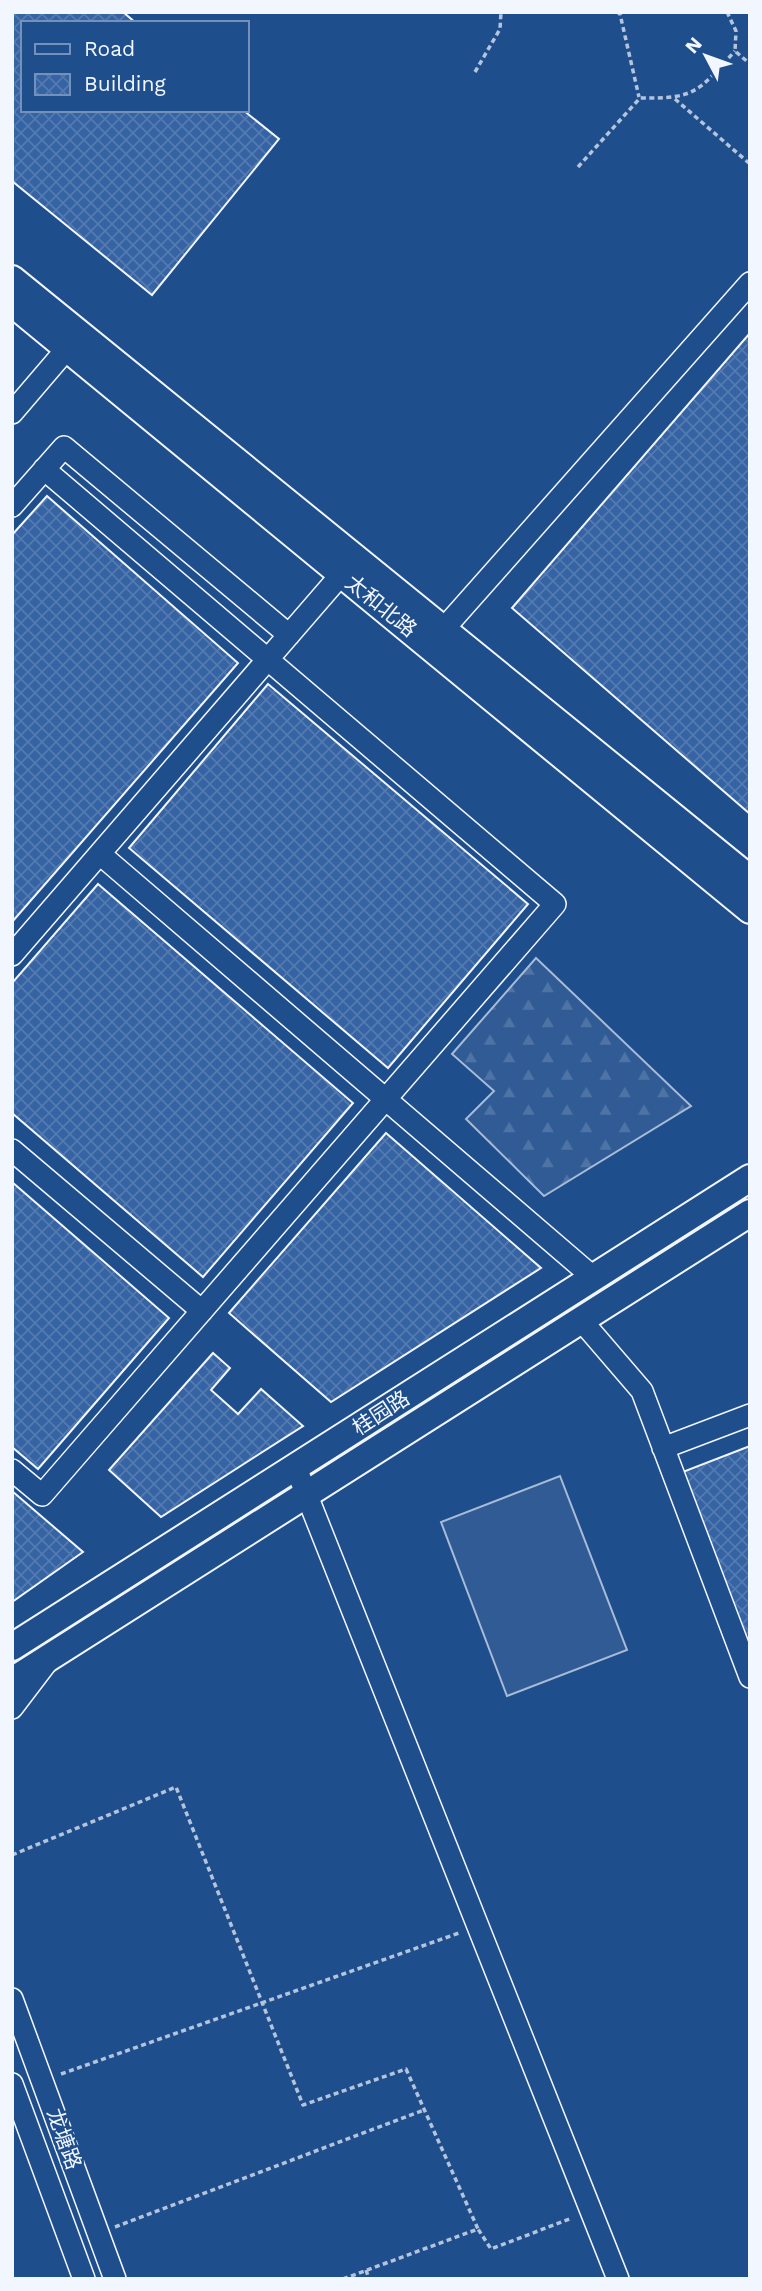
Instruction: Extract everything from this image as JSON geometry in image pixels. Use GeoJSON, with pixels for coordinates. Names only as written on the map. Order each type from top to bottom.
{"type":"FeatureCollection","features":[{"type":"Feature","properties":{"kind":"main road","name":"太和北路"},"geometry":{"type":"LineString","coordinates":[[12,279],[74,341],[436,637],[750,880]]}},
{"type":"Feature","properties":{"kind":"main road","name":"太和北路"},"geometry":{"type":"LineString","coordinates":[[12,303],[74,341]]}},
{"type":"Feature","properties":{"kind":"main road","name":"太和北路"},"geometry":{"type":"LineString","coordinates":[[436,637],[750,910]]}},
{"type":"Feature","properties":{"kind":"main road","name":"桂园路"},"geometry":{"type":"LineString","coordinates":[[12,1647],[750,1178]]}},
{"type":"Feature","properties":{"kind":"main road"},"geometry":{"type":"LineString","coordinates":[[12,1681],[750,1213]]}},
{"type":"Feature","properties":{"kind":"main road"},"geometry":{"type":"LineString","coordinates":[[12,1634],[54,1622]]}},
{"type":"Feature","properties":{"kind":"street"},"geometry":{"type":"LineString","coordinates":[[436,637],[750,283]]}},
{"type":"Feature","properties":{"kind":"street"},"geometry":{"type":"LineString","coordinates":[[12,413],[74,341]]}},
{"type":"Feature","properties":{"kind":"street"},"geometry":{"type":"LineString","coordinates":[[12,506],[64,447],[289,635]]}},
{"type":"Feature","properties":{"kind":"street"},"geometry":{"type":"LineString","coordinates":[[12,1470],[42,1495],[555,904],[44,469]]}},
{"type":"Feature","properties":{"kind":"street"},"geometry":{"type":"LineString","coordinates":[[12,955],[349,566]]}},
{"type":"Feature","properties":{"kind":"street"},"geometry":{"type":"LineString","coordinates":[[100,854],[594,1278]]}},
{"type":"Feature","properties":{"kind":"street"},"geometry":{"type":"LineString","coordinates":[[12,1150],[202,1311]]}},
{"type":"Feature","properties":{"kind":"street"},"geometry":{"type":"LineString","coordinates":[[581,1320],[642,1391],[750,1677]]}},
{"type":"Feature","properties":{"kind":"street"},"geometry":{"type":"LineString","coordinates":[[663,1448],[750,1415]]}},
{"type":"Feature","properties":{"kind":"street"},"geometry":{"type":"LineString","coordinates":[[296,1468],[618,2279]]}},
{"type":"Feature","properties":{"kind":"street"},"geometry":{"type":"LineString","coordinates":[[12,1708],[53,1653]]}},
{"type":"Feature","properties":{"kind":"street","name":"龙塘路"},"geometry":{"type":"LineString","coordinates":[[12,1999],[115,2279]]}},
{"type":"Feature","properties":{"kind":"street"},"geometry":{"type":"LineString","coordinates":[[12,2084],[84,2279]]}},
{"type":"Feature","properties":{"kind":"path"},"geometry":{"type":"LineString","coordinates":[[475,72],[500,29],[501,12]]}},
{"type":"Feature","properties":{"kind":"path"},"geometry":{"type":"LineString","coordinates":[[578,167],[640,98],[675,99],[697,92],[735,51],[736,31],[727,12]]}},
{"type":"Feature","properties":{"kind":"path"},"geometry":{"type":"LineString","coordinates":[[619,13],[640,98]]}},
{"type":"Feature","properties":{"kind":"path"},"geometry":{"type":"LineString","coordinates":[[735,51],[750,64]]}},
{"type":"Feature","properties":{"kind":"path"},"geometry":{"type":"LineString","coordinates":[[675,99],[750,164]]}},
{"type":"Feature","properties":{"kind":"path"},"geometry":{"type":"LineString","coordinates":[[12,1855],[176,1787],[303,2105],[406,2068],[478,2229],[491,2249],[591,2211]]}},
{"type":"Feature","properties":{"kind":"path"},"geometry":{"type":"LineString","coordinates":[[42,2080],[478,1927]]}},
{"type":"Feature","properties":{"kind":"path"},"geometry":{"type":"LineString","coordinates":[[98,2233],[424,2110]]}},
{"type":"Feature","properties":{"kind":"path"},"geometry":{"type":"LineString","coordinates":[[343,2279],[478,2229]]}},
{"type":"Feature","properties":{"kind":"path"},"geometry":{"type":"LineString","coordinates":[[366,2270],[369,2279]]}},
{"type":"Feature","properties":{"kind":"green space"},"geometry":{"type":"Polygon","coordinates":[[[536,958],[691,1106],[544,1196],[466,1119],[494,1091],[452,1054],[536,958]]]}},
{"type":"Feature","properties":{"kind":"green space"},"geometry":{"type":"Polygon","coordinates":[[[560,1476],[627,1650],[507,1696],[441,1522],[560,1476]]]}},
{"type":"Feature","properties":{"kind":"building"},"geometry":{"type":"Polygon","coordinates":[[[12,12],[123,12],[134,21],[21,21],[21,112],[245,112],[279,139],[152,295],[12,181],[12,12]]]}},
{"type":"Feature","properties":{"kind":"building"},"geometry":{"type":"Polygon","coordinates":[[[750,333],[750,814],[512,608],[750,333]]]}},
{"type":"Feature","properties":{"kind":"building"},"geometry":{"type":"Polygon","coordinates":[[[47,496],[238,663],[12,922],[12,535],[47,496]]]}},
{"type":"Feature","properties":{"kind":"building"},"geometry":{"type":"Polygon","coordinates":[[[268,684],[528,904],[388,1068],[129,848],[268,684]]]}},
{"type":"Feature","properties":{"kind":"building"},"geometry":{"type":"Polygon","coordinates":[[[98,884],[353,1103],[203,1277],[12,1113],[12,983],[98,884]]]}},
{"type":"Feature","properties":{"kind":"building"},"geometry":{"type":"Polygon","coordinates":[[[386,1133],[541,1268],[331,1402],[229,1313],[386,1133]]]}},
{"type":"Feature","properties":{"kind":"building"},"geometry":{"type":"Polygon","coordinates":[[[12,1182],[169,1318],[38,1469],[12,1447],[12,1182]]]}},
{"type":"Feature","properties":{"kind":"building"},"geometry":{"type":"Polygon","coordinates":[[[213,1353],[230,1368],[211,1390],[238,1414],[261,1389],[303,1426],[161,1517],[109,1470],[213,1353]]]}},
{"type":"Feature","properties":{"kind":"building"},"geometry":{"type":"Polygon","coordinates":[[[750,1446],[750,1655],[680,1473],[750,1446]]]}},
{"type":"Feature","properties":{"kind":"building"},"geometry":{"type":"Polygon","coordinates":[[[12,1491],[83,1552],[12,1602],[12,1491]]]}}]}
